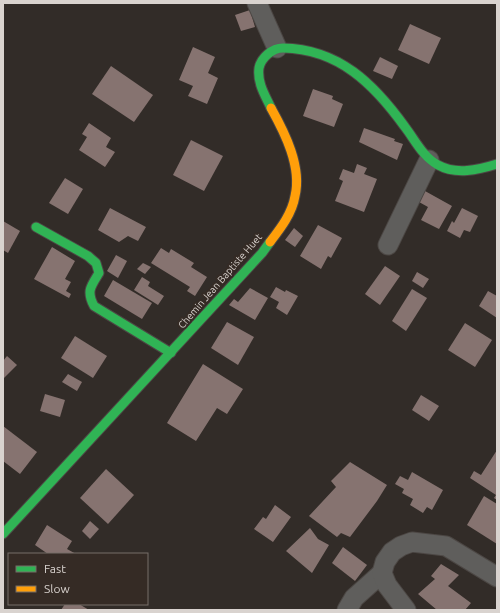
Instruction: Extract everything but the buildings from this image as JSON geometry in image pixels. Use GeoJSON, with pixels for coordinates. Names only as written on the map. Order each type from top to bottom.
{"type":"FeatureCollection","features":[{"type":"Feature","properties":{"kind":"street"},"geometry":{"type":"LineString","coordinates":[[256,3],[278,48],[300,49],[328,55],[352,69],[391,107],[429,160],[437,166],[461,171],[484,168],[497,164]]}},
{"type":"Feature","properties":{"kind":"street","name":"Chemin Jean Baptiste Huet"},"geometry":{"type":"LineString","coordinates":[[3,534],[262,252],[292,208],[296,192],[296,170],[292,151],[262,91],[259,79],[258,67],[263,59],[278,48]]}},
{"type":"Feature","properties":{"kind":"street"},"geometry":{"type":"LineString","coordinates":[[388,245],[429,160]]}},
{"type":"Feature","properties":{"kind":"street"},"geometry":{"type":"LineString","coordinates":[[36,227],[88,256],[96,263],[99,273],[89,291],[90,299],[94,306],[171,352]]}},
{"type":"Feature","properties":{"kind":"street"},"geometry":{"type":"LineString","coordinates":[[347,610],[354,598],[382,573],[385,562],[392,552],[401,546],[412,542],[446,546],[497,577]]}},
{"type":"Feature","properties":{"kind":"street"},"geometry":{"type":"LineString","coordinates":[[382,573],[387,585],[406,610]]}},
{"type":"Feature","properties":{"kind":"traffic: fast"},"geometry":{"type":"LineString","coordinates":[[271,108],[259,79],[260,64],[268,54],[279,48],[303,50],[338,62],[368,83],[393,111],[428,158],[438,165],[460,171],[475,170],[497,164]]}},
{"type":"Feature","properties":{"kind":"traffic: fast"},"geometry":{"type":"LineString","coordinates":[[36,227],[88,256],[96,263],[99,273],[90,289],[90,296],[94,306],[171,353]]}},
{"type":"Feature","properties":{"kind":"traffic: fast"},"geometry":{"type":"LineString","coordinates":[[3,534],[262,253],[270,242]]}},
{"type":"Feature","properties":{"kind":"traffic: slow"},"geometry":{"type":"LineString","coordinates":[[270,242],[282,226],[291,209],[297,185],[291,150],[282,128],[271,108]]}}]}
